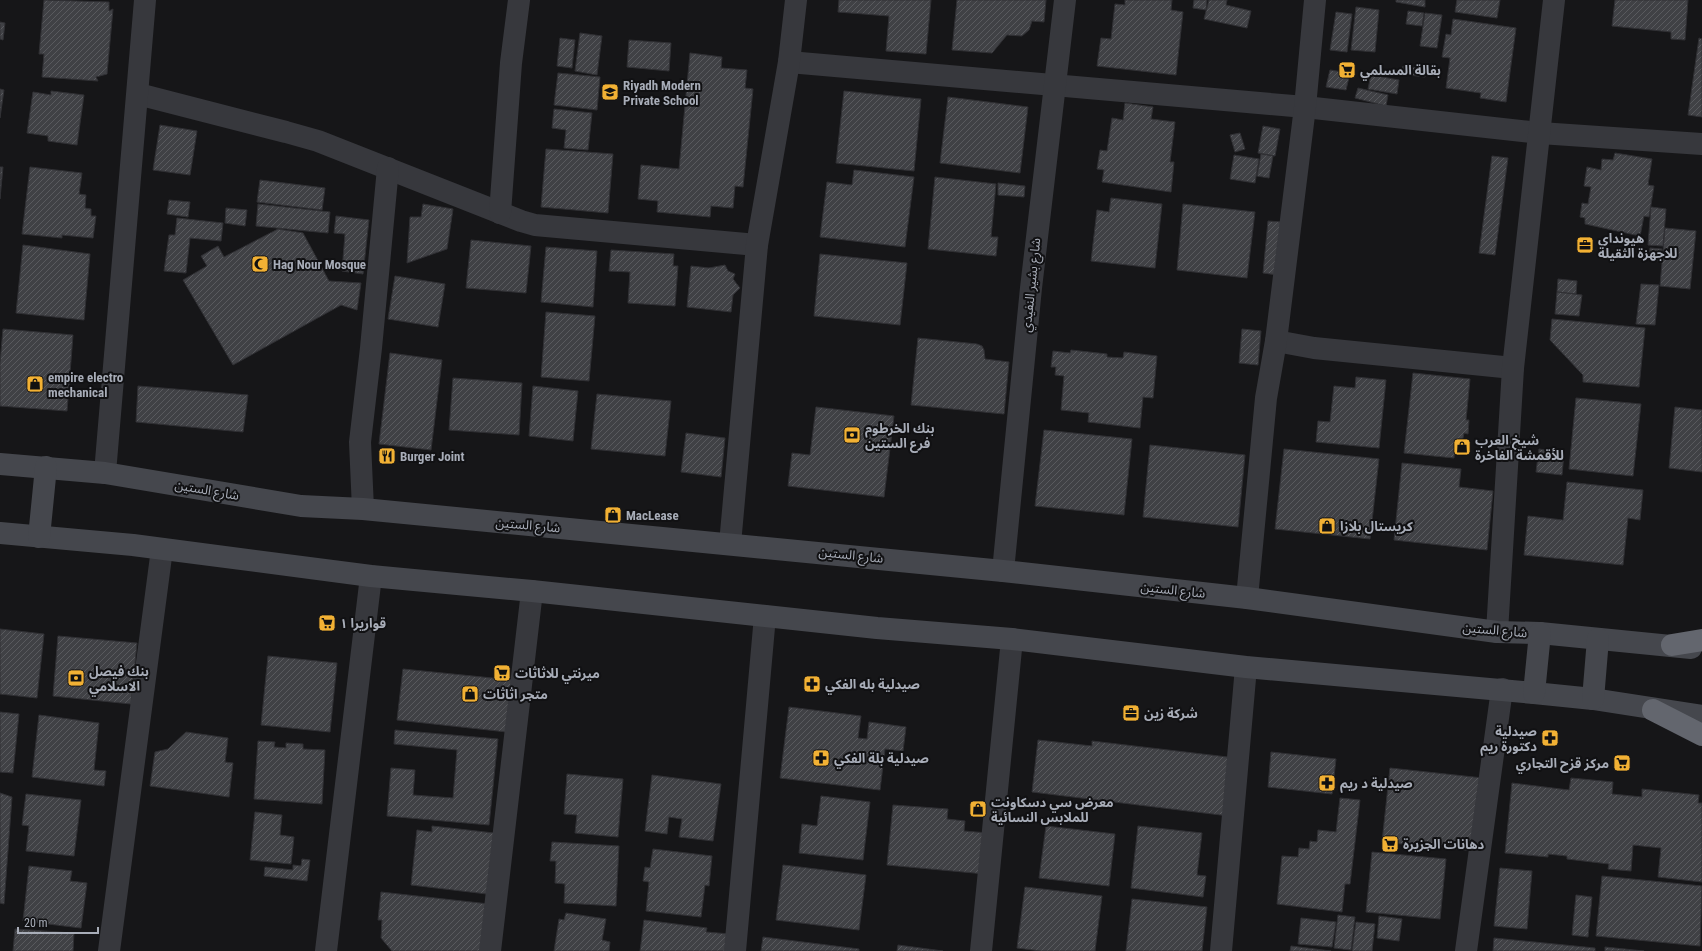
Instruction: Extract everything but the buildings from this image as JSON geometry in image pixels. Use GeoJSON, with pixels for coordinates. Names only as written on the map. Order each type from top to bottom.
{"type":"FeatureCollection","features":[{"type":"Feature","properties":{"kind":"highway"},"geometry":{"type":"LineString","coordinates":[[1672,645],[1702,640]]}},
{"type":"Feature","properties":{"kind":"highway"},"geometry":{"type":"LineString","coordinates":[[1653,710],[1702,735]]}},
{"type":"Feature","properties":{"kind":"main road","name":"شارع الستين"},"geometry":{"type":"LineString","coordinates":[[0,464],[105,473],[301,506],[363,509],[1003,571],[1247,598],[1497,632],[1540,633],[1702,649]]}},
{"type":"Feature","properties":{"kind":"main road"},"geometry":{"type":"LineString","coordinates":[[38,537],[46,467]]}},
{"type":"Feature","properties":{"kind":"main road"},"geometry":{"type":"LineString","coordinates":[[0,532],[162,549],[371,576],[532,591],[765,616],[1012,639],[1246,668],[1502,689],[1593,699],[1653,710],[1702,716]]}},
{"type":"Feature","properties":{"kind":"main road"},"geometry":{"type":"LineString","coordinates":[[1534,693],[1540,633]]}},
{"type":"Feature","properties":{"kind":"main road"},"geometry":{"type":"LineString","coordinates":[[1593,699],[1598,639]]}},
{"type":"Feature","properties":{"kind":"street"},"geometry":{"type":"LineString","coordinates":[[105,473],[146,0]]}},
{"type":"Feature","properties":{"kind":"street"},"geometry":{"type":"LineString","coordinates":[[500,213],[518,0]]}},
{"type":"Feature","properties":{"kind":"street"},"geometry":{"type":"LineString","coordinates":[[730,544],[757,245],[789,62],[796,0]]}},
{"type":"Feature","properties":{"kind":"street","name":"شارع بشير النفيدي"},"geometry":{"type":"LineString","coordinates":[[1003,571],[1031,288],[1065,0]]}},
{"type":"Feature","properties":{"kind":"street"},"geometry":{"type":"LineString","coordinates":[[1247,598],[1266,398],[1276,341],[1306,107],[1315,0]]}},
{"type":"Feature","properties":{"kind":"street"},"geometry":{"type":"LineString","coordinates":[[1497,632],[1513,368],[1554,0]]}},
{"type":"Feature","properties":{"kind":"street"},"geometry":{"type":"LineString","coordinates":[[789,62],[1306,107],[1540,133],[1702,144]]}},
{"type":"Feature","properties":{"kind":"street"},"geometry":{"type":"LineString","coordinates":[[138,94],[286,132],[388,168],[521,221],[553,228],[757,245]]}},
{"type":"Feature","properties":{"kind":"street"},"geometry":{"type":"LineString","coordinates":[[363,509],[360,442],[371,348],[388,168]]}},
{"type":"Feature","properties":{"kind":"street"},"geometry":{"type":"LineString","coordinates":[[1276,341],[1314,348],[1513,368]]}},
{"type":"Feature","properties":{"kind":"street"},"geometry":{"type":"LineString","coordinates":[[109,951],[162,549]]}},
{"type":"Feature","properties":{"kind":"street"},"geometry":{"type":"LineString","coordinates":[[326,951],[371,576]]}},
{"type":"Feature","properties":{"kind":"street"},"geometry":{"type":"LineString","coordinates":[[490,951],[532,591]]}},
{"type":"Feature","properties":{"kind":"street"},"geometry":{"type":"LineString","coordinates":[[736,951],[765,616]]}},
{"type":"Feature","properties":{"kind":"street"},"geometry":{"type":"LineString","coordinates":[[981,951],[1012,639]]}},
{"type":"Feature","properties":{"kind":"street"},"geometry":{"type":"LineString","coordinates":[[1221,951],[1246,668]]}},
{"type":"Feature","properties":{"kind":"street"},"geometry":{"type":"LineString","coordinates":[[1466,951],[1502,689]]}},
{"type":"Feature","properties":{"kind":"place","name":"بقالة المسلمي"},"geometry":{"type":"Point","coordinates":[1347,70]}},
{"type":"Feature","properties":{"kind":"place","name":"Riyadh Modern Private School"},"geometry":{"type":"Point","coordinates":[610,92]}},
{"type":"Feature","properties":{"kind":"place","name":"هيونداي للاجهزة الثقيلة"},"geometry":{"type":"Point","coordinates":[1585,245]}},
{"type":"Feature","properties":{"kind":"place","name":"Hag Nour Mosque"},"geometry":{"type":"Point","coordinates":[260,264]}},
{"type":"Feature","properties":{"kind":"place","name":"empire electro mechanical"},"geometry":{"type":"Point","coordinates":[35,384]}},
{"type":"Feature","properties":{"kind":"place","name":"بنك الخرطوم فرع الستين"},"geometry":{"type":"Point","coordinates":[852,435]}},
{"type":"Feature","properties":{"kind":"place","name":"شيخ العرب للأقمشة الفاخرة"},"geometry":{"type":"Point","coordinates":[1462,447]}},
{"type":"Feature","properties":{"kind":"place","name":"Burger Joint"},"geometry":{"type":"Point","coordinates":[387,456]}},
{"type":"Feature","properties":{"kind":"place","name":"MacLease"},"geometry":{"type":"Point","coordinates":[613,515]}},
{"type":"Feature","properties":{"kind":"place","name":"كريستال بلازا"},"geometry":{"type":"Point","coordinates":[1327,526]}},
{"type":"Feature","properties":{"kind":"place","name":"قواريرا ١"},"geometry":{"type":"Point","coordinates":[327,623]}},
{"type":"Feature","properties":{"kind":"place","name":"ميرنتي للاثاثات"},"geometry":{"type":"Point","coordinates":[502,673]}},
{"type":"Feature","properties":{"kind":"place","name":"بنك فيصل الاسلامي"},"geometry":{"type":"Point","coordinates":[76,678]}},
{"type":"Feature","properties":{"kind":"place","name":"صيدلية بله الفكي"},"geometry":{"type":"Point","coordinates":[812,684]}},
{"type":"Feature","properties":{"kind":"place","name":"متجر اثاثات"},"geometry":{"type":"Point","coordinates":[470,694]}},
{"type":"Feature","properties":{"kind":"place","name":"شركة زين"},"geometry":{"type":"Point","coordinates":[1131,713]}},
{"type":"Feature","properties":{"kind":"place","name":"صيدلية دكتورة ريم"},"geometry":{"type":"Point","coordinates":[1550,738]}},
{"type":"Feature","properties":{"kind":"place","name":"صيدلية بلة الفكي"},"geometry":{"type":"Point","coordinates":[821,758]}},
{"type":"Feature","properties":{"kind":"place","name":"مركز قزح التجاري"},"geometry":{"type":"Point","coordinates":[1622,763]}},
{"type":"Feature","properties":{"kind":"place","name":"صيدلية د ريم"},"geometry":{"type":"Point","coordinates":[1327,783]}},
{"type":"Feature","properties":{"kind":"place","name":"معرض سي دسكاونت للملابس النسائية"},"geometry":{"type":"Point","coordinates":[978,809]}},
{"type":"Feature","properties":{"kind":"place","name":"دهانات الجزيرة"},"geometry":{"type":"Point","coordinates":[1390,844]}}]}
